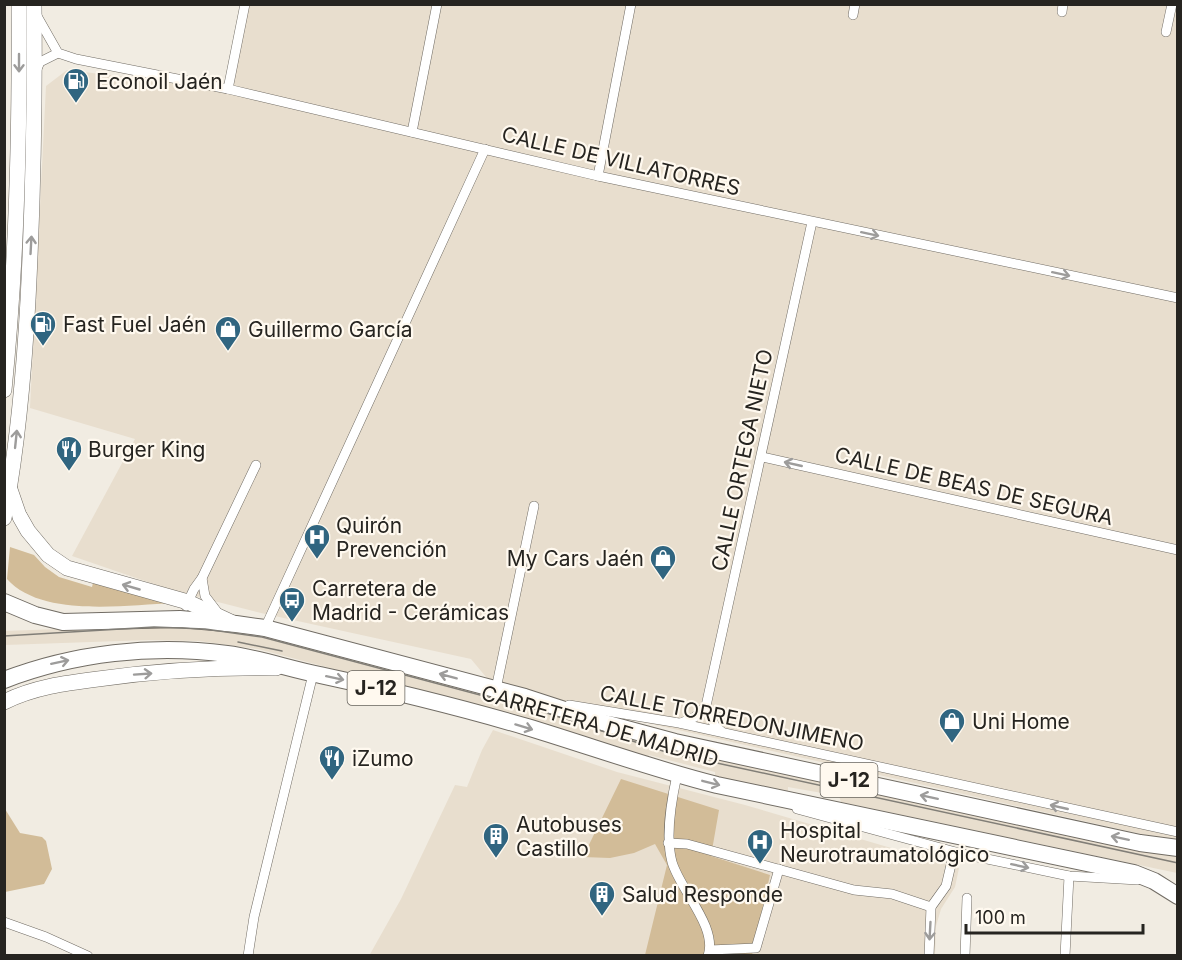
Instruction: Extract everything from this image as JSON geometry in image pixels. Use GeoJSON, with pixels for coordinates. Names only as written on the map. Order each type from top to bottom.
{"type":"FeatureCollection","features":[{"type":"Feature","properties":{"kind":"highway","name":"CARRETERA DE MADRID"},"geometry":{"type":"LineString","coordinates":[[4,602],[35,615],[63,622],[229,620],[525,697]]}},
{"type":"Feature","properties":{"kind":"highway","name":"CARRETERA DE MADRID"},"geometry":{"type":"LineString","coordinates":[[4,680],[36,668],[94,655],[152,651],[228,654],[483,715],[677,775],[1134,873],[1154,880],[1178,896]]}},
{"type":"Feature","properties":{"kind":"highway","name":"J-12"},"geometry":{"type":"LineString","coordinates":[[525,697],[608,724],[675,742],[1140,843],[1178,848]]}},
{"type":"Feature","properties":{"kind":"main road"},"geometry":{"type":"LineString","coordinates":[[4,390],[17,201],[19,4]]}},
{"type":"Feature","properties":{"kind":"main road"},"geometry":{"type":"LineString","coordinates":[[34,8],[33,191],[26,327],[10,488],[12,518],[28,531],[48,555],[67,568],[188,602],[229,620]]}},
{"type":"Feature","properties":{"kind":"main road"},"geometry":{"type":"LineString","coordinates":[[4,702],[41,688],[126,675],[181,670],[290,668]]}},
{"type":"Feature","properties":{"kind":"street"},"geometry":{"type":"LineString","coordinates":[[228,90],[245,4]]}},
{"type":"Feature","properties":{"kind":"street"},"geometry":{"type":"LineString","coordinates":[[412,132],[437,4]]}},
{"type":"Feature","properties":{"kind":"street"},"geometry":{"type":"LineString","coordinates":[[598,176],[631,4]]}},
{"type":"Feature","properties":{"kind":"street"},"geometry":{"type":"LineString","coordinates":[[1166,32],[1172,4]]}},
{"type":"Feature","properties":{"kind":"street"},"geometry":{"type":"LineString","coordinates":[[34,8],[49,40],[58,53],[40,62],[34,77]]}},
{"type":"Feature","properties":{"kind":"street","name":"CALLE DE VILLATORRES"},"geometry":{"type":"LineString","coordinates":[[58,53],[76,59],[228,90],[598,176],[1178,298]]}},
{"type":"Feature","properties":{"kind":"street"},"geometry":{"type":"LineString","coordinates":[[265,628],[485,150]]}},
{"type":"Feature","properties":{"kind":"street","name":"CALLE ORTEGA NIETO"},"geometry":{"type":"LineString","coordinates":[[706,706],[812,222]]}},
{"type":"Feature","properties":{"kind":"street","name":"CALLE DE BEAS DE SEGURA"},"geometry":{"type":"LineString","coordinates":[[762,457],[1178,550]]}},
{"type":"Feature","properties":{"kind":"street"},"geometry":{"type":"LineString","coordinates":[[180,619],[256,465]]}},
{"type":"Feature","properties":{"kind":"street"},"geometry":{"type":"LineString","coordinates":[[496,689],[534,506]]}},
{"type":"Feature","properties":{"kind":"street"},"geometry":{"type":"LineString","coordinates":[[202,578],[205,596],[212,606],[229,620]]}},
{"type":"Feature","properties":{"kind":"street"},"geometry":{"type":"LineString","coordinates":[[248,956],[254,917],[313,674]]}},
{"type":"Feature","properties":{"kind":"street","name":"CALLE TORREDONJIMENO"},"geometry":{"type":"LineString","coordinates":[[525,697],[679,723],[1178,832]]}},
{"type":"Feature","properties":{"kind":"street"},"geometry":{"type":"LineString","coordinates":[[679,723],[695,717],[706,706],[715,726],[723,733]]}},
{"type":"Feature","properties":{"kind":"street"},"geometry":{"type":"LineString","coordinates":[[677,775],[668,843],[680,880],[707,932],[709,953],[756,948],[779,869]]}},
{"type":"Feature","properties":{"kind":"street"},"geometry":{"type":"LineString","coordinates":[[741,790],[823,817],[954,852],[1069,876],[1154,880]]}},
{"type":"Feature","properties":{"kind":"street"},"geometry":{"type":"LineString","coordinates":[[668,843],[687,844],[854,890],[892,894],[931,907]]}},
{"type":"Feature","properties":{"kind":"street"},"geometry":{"type":"LineString","coordinates":[[929,956],[931,907],[946,886],[954,852]]}},
{"type":"Feature","properties":{"kind":"street"},"geometry":{"type":"LineString","coordinates":[[1065,956],[1069,876]]}},
{"type":"Feature","properties":{"kind":"street"},"geometry":{"type":"LineString","coordinates":[[965,956],[968,898]]}},
{"type":"Feature","properties":{"kind":"street"},"geometry":{"type":"LineString","coordinates":[[4,922],[46,937],[88,956]]}},
{"type":"Feature","properties":{"kind":"shaded area"},"geometry":{"type":"Polygon","coordinates":[[[249,5],[1177,5],[1177,842],[496,689],[471,659],[261,613],[171,590],[72,556],[135,439],[30,408],[46,86],[67,70],[228,89],[249,5]]]}},
{"type":"Feature","properties":{"kind":"shaded area"},"geometry":{"type":"Polygon","coordinates":[[[10,547],[34,555],[59,577],[92,587],[93,583],[173,603],[109,607],[62,604],[41,599],[22,591],[7,579],[10,547]]]}},
{"type":"Feature","properties":{"kind":"shaded area"},"geometry":{"type":"Polygon","coordinates":[[[170,625],[264,633],[406,669],[673,751],[718,761],[720,754],[792,767],[792,776],[1177,857],[1177,873],[841,802],[839,796],[788,787],[788,793],[715,779],[715,772],[649,755],[648,758],[565,730],[258,649],[199,641],[149,640],[5,645],[4,631],[170,625]]]}},
{"type":"Feature","properties":{"kind":"shaded area","name":"Hospital Neurotraumatológico"},"geometry":{"type":"Polygon","coordinates":[[[493,730],[617,772],[745,805],[959,868],[955,887],[941,909],[936,926],[935,955],[369,956],[401,899],[455,785],[467,787],[493,730]]]}},
{"type":"Feature","properties":{"kind":"shaded area"},"geometry":{"type":"Polygon","coordinates":[[[621,779],[719,810],[711,856],[770,875],[752,955],[645,955],[667,865],[655,844],[634,853],[610,858],[583,857],[621,779]]]}},
{"type":"Feature","properties":{"kind":"shaded area"},"geometry":{"type":"Polygon","coordinates":[[[5,809],[20,833],[42,837],[46,841],[52,869],[44,884],[5,892],[5,809]]]}},
{"type":"Feature","properties":{"kind":"tram line"},"geometry":{"type":"LineString","coordinates":[[4,636],[154,627],[205,629],[262,637],[544,712],[666,752],[1178,863]]}},
{"type":"Feature","properties":{"kind":"tram line"},"geometry":{"type":"LineString","coordinates":[[238,642],[282,651]]}},
{"type":"Feature","properties":{"kind":"place","name":"Econoil Jaén"},"geometry":{"type":"Point","coordinates":[76,104]}},
{"type":"Feature","properties":{"kind":"place","name":"Fast Fuel Jaén"},"geometry":{"type":"Point","coordinates":[43,347]}},
{"type":"Feature","properties":{"kind":"place","name":"Guillermo García"},"geometry":{"type":"Point","coordinates":[228,352]}},
{"type":"Feature","properties":{"kind":"place","name":"Burger King"},"geometry":{"type":"Point","coordinates":[69,472]}},
{"type":"Feature","properties":{"kind":"place","name":"Quirón Prevención"},"geometry":{"type":"Point","coordinates":[317,560]}},
{"type":"Feature","properties":{"kind":"place","name":"My Cars Jaén"},"geometry":{"type":"Point","coordinates":[663,581]}},
{"type":"Feature","properties":{"kind":"place","name":"Carretera de Madrid - Cerámicas"},"geometry":{"type":"Point","coordinates":[292,623]}},
{"type":"Feature","properties":{"kind":"place","name":"Uni Home"},"geometry":{"type":"Point","coordinates":[952,744]}},
{"type":"Feature","properties":{"kind":"place","name":"iZumo"},"geometry":{"type":"Point","coordinates":[332,781]}},
{"type":"Feature","properties":{"kind":"place","name":"Autobuses Castillo"},"geometry":{"type":"Point","coordinates":[496,859]}},
{"type":"Feature","properties":{"kind":"place","name":"Hospital Neurotraumatológico"},"geometry":{"type":"Point","coordinates":[760,865]}},
{"type":"Feature","properties":{"kind":"place","name":"Salud Responde"},"geometry":{"type":"Point","coordinates":[602,917]}}]}
